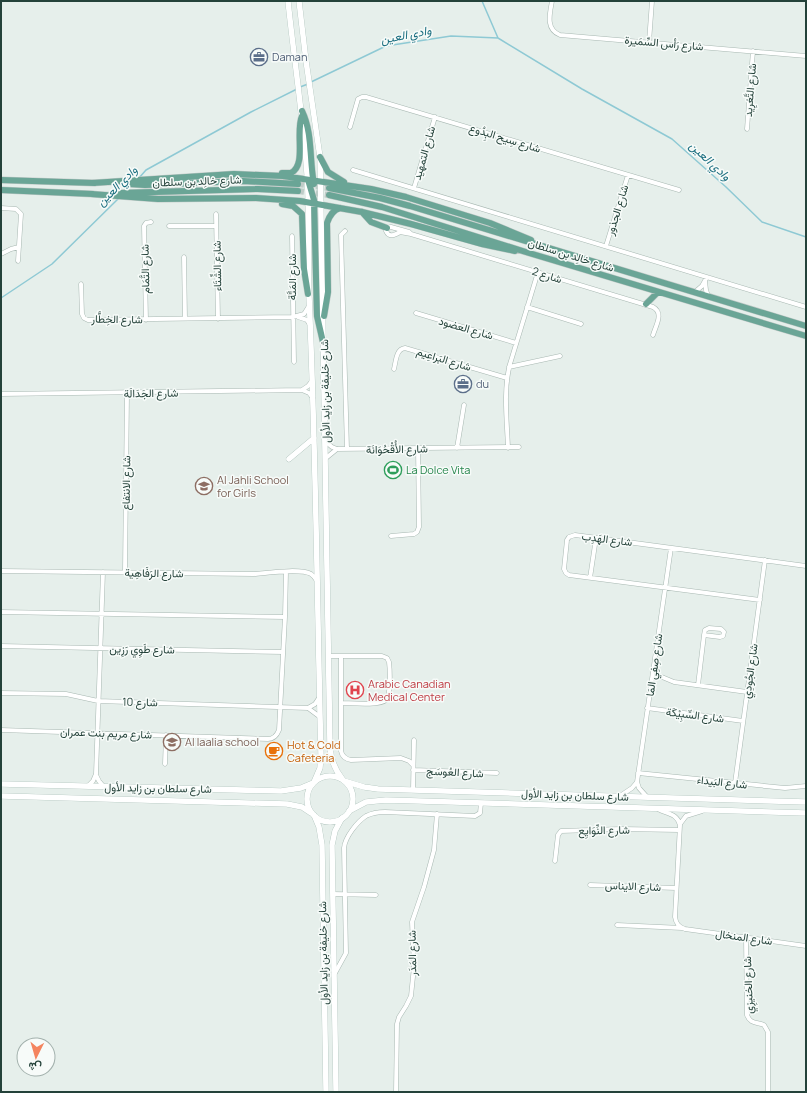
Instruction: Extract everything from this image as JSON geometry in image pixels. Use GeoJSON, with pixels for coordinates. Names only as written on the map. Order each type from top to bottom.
{"type":"FeatureCollection","features":[{"type":"Feature","properties":{"kind":"main road"},"geometry":{"type":"LineString","coordinates":[[1,180],[92,183],[184,180],[251,172],[293,172],[300,160],[299,130],[302,113],[288,1]]}},
{"type":"Feature","properties":{"kind":"main road","name":"شارع خليفة بن زايد الأول"},"geometry":{"type":"LineString","coordinates":[[299,1],[312,110],[320,157],[314,181],[324,316],[328,555],[327,599],[331,755],[334,767],[343,781]]}},
{"type":"Feature","properties":{"kind":"main road"},"geometry":{"type":"LineString","coordinates":[[302,113],[306,120],[310,137],[316,193],[317,316],[324,342]]}},
{"type":"Feature","properties":{"kind":"main road"},"geometry":{"type":"LineString","coordinates":[[320,157],[325,168],[332,176],[350,186]]}},
{"type":"Feature","properties":{"kind":"main road"},"geometry":{"type":"LineString","coordinates":[[234,174],[267,175],[350,186],[388,193],[432,205],[508,230],[544,246]]}},
{"type":"Feature","properties":{"kind":"main road","name":"شارع خالِد بن سلطان"},"geometry":{"type":"LineString","coordinates":[[184,180],[298,184]]}},
{"type":"Feature","properties":{"kind":"main road","name":"شارع خالِد بن سلطان"},"geometry":{"type":"LineString","coordinates":[[329,188],[380,198],[544,246],[806,326]]}},
{"type":"Feature","properties":{"kind":"main road","name":"شارع خالِد بن سلطان"},"geometry":{"type":"LineString","coordinates":[[1,190],[91,194],[258,189],[298,191]]}},
{"type":"Feature","properties":{"kind":"main road"},"geometry":{"type":"LineString","coordinates":[[91,194],[158,199],[276,199],[315,204],[362,212],[482,244],[530,253]]}},
{"type":"Feature","properties":{"kind":"main road","name":"شارع خالِد بن سلطان"},"geometry":{"type":"LineString","coordinates":[[329,195],[382,207],[806,336]]}},
{"type":"Feature","properties":{"kind":"main road"},"geometry":{"type":"LineString","coordinates":[[226,198],[288,204],[301,212],[303,217],[304,269],[308,294]]}},
{"type":"Feature","properties":{"kind":"main road","name":"شارع خليفة بن زايد الأول"},"geometry":{"type":"LineString","coordinates":[[314,783],[320,762],[320,698],[313,398],[308,294],[315,204]]}},
{"type":"Feature","properties":{"kind":"main road"},"geometry":{"type":"LineString","coordinates":[[324,316],[328,292],[327,223],[330,215],[340,208]]}},
{"type":"Feature","properties":{"kind":"main road"},"geometry":{"type":"LineString","coordinates":[[362,212],[371,222],[387,228]]}},
{"type":"Feature","properties":{"kind":"main road"},"geometry":{"type":"LineString","coordinates":[[646,304],[658,292]]}},
{"type":"Feature","properties":{"kind":"main road"},"geometry":{"type":"LineString","coordinates":[[289,459],[314,438]]}},
{"type":"Feature","properties":{"kind":"main road"},"geometry":{"type":"LineString","coordinates":[[327,777],[337,778],[343,781],[350,789],[352,798],[349,811],[342,818],[333,822],[328,822],[318,818],[308,807],[308,792],[314,783],[327,777]]}},
{"type":"Feature","properties":{"kind":"main road","name":"شارع سلطان بن زايد الأول"},"geometry":{"type":"LineString","coordinates":[[343,781],[371,788],[412,790],[806,802]]}},
{"type":"Feature","properties":{"kind":"main road","name":"شارع سلطان بن زايد الأول"},"geometry":{"type":"LineString","coordinates":[[1,784],[281,791],[301,788],[314,783]]}},
{"type":"Feature","properties":{"kind":"main road","name":"شارع سلطان بن زايد الأول"},"geometry":{"type":"LineString","coordinates":[[1,796],[287,804],[302,807],[313,814]]}},
{"type":"Feature","properties":{"kind":"main road","name":"شارع سلطان بن زايد الأول"},"geometry":{"type":"LineString","coordinates":[[349,811],[366,802],[379,800],[806,813]]}},
{"type":"Feature","properties":{"kind":"main road","name":"شارع خليفة بن زايد الأول"},"geometry":{"type":"LineString","coordinates":[[313,814],[319,827],[322,845],[326,1092]]}},
{"type":"Feature","properties":{"kind":"main road","name":"شارع خليفة بن زايد الأول"},"geometry":{"type":"LineString","coordinates":[[336,1092],[332,840],[337,826],[342,818]]}},
{"type":"Feature","properties":{"kind":"street","name":"شارع رَأس السِّمَيرة"},"geometry":{"type":"LineString","coordinates":[[552,1],[550,25],[552,30],[557,34],[806,56]]}},
{"type":"Feature","properties":{"kind":"street"},"geometry":{"type":"LineString","coordinates":[[649,42],[652,1]]}},
{"type":"Feature","properties":{"kind":"street","name":"شارع التَّغرِيد"},"geometry":{"type":"LineString","coordinates":[[747,129],[754,51]]}},
{"type":"Feature","properties":{"kind":"street","name":"شارع سِيح البِدُوع"},"geometry":{"type":"LineString","coordinates":[[350,127],[357,101],[364,96],[679,190]]}},
{"type":"Feature","properties":{"kind":"street","name":"شارع التمهيد"},"geometry":{"type":"LineString","coordinates":[[414,188],[435,117]]}},
{"type":"Feature","properties":{"kind":"street"},"geometry":{"type":"LineString","coordinates":[[353,170],[606,246],[706,279],[806,307]]}},
{"type":"Feature","properties":{"kind":"street","name":"شارع الجذور"},"geometry":{"type":"LineString","coordinates":[[606,246],[628,175]]}},
{"type":"Feature","properties":{"kind":"street"},"geometry":{"type":"LineString","coordinates":[[1,208],[16,209],[21,214],[18,261]]}},
{"type":"Feature","properties":{"kind":"street","name":"شارع الشِّتَاء"},"geometry":{"type":"LineString","coordinates":[[216,214],[218,318]]}},
{"type":"Feature","properties":{"kind":"street","name":"شارع التَّمَام"},"geometry":{"type":"LineString","coordinates":[[146,320],[144,226],[146,223],[151,222]]}},
{"type":"Feature","properties":{"kind":"street"},"geometry":{"type":"LineString","coordinates":[[169,226],[216,226]]}},
{"type":"Feature","properties":{"kind":"street","name":"شارع 2"},"geometry":{"type":"LineString","coordinates":[[411,234],[409,232],[391,227],[387,228],[386,232],[390,235],[396,235],[400,232],[411,234],[646,304],[658,312],[659,317],[653,334]]}},
{"type":"Feature","properties":{"kind":"street"},"geometry":{"type":"LineString","coordinates":[[345,231],[342,232],[341,236],[347,449]]}},
{"type":"Feature","properties":{"kind":"street","name":"شارع المَتَّة"},"geometry":{"type":"LineString","coordinates":[[292,236],[294,362]]}},
{"type":"Feature","properties":{"kind":"street"},"geometry":{"type":"LineString","coordinates":[[1,254],[11,249],[20,247]]}},
{"type":"Feature","properties":{"kind":"street"},"geometry":{"type":"LineString","coordinates":[[184,257],[184,319]]}},
{"type":"Feature","properties":{"kind":"street"},"geometry":{"type":"LineString","coordinates":[[508,448],[506,397],[507,378],[516,342],[538,272]]}},
{"type":"Feature","properties":{"kind":"street"},"geometry":{"type":"LineString","coordinates":[[695,292],[700,289],[706,279]]}},
{"type":"Feature","properties":{"kind":"street"},"geometry":{"type":"LineString","coordinates":[[706,279],[706,290],[708,296]]}},
{"type":"Feature","properties":{"kind":"street","name":"شارع الخِطَّار"},"geometry":{"type":"LineString","coordinates":[[81,284],[82,314],[86,319],[146,320],[294,317]]}},
{"type":"Feature","properties":{"kind":"street"},"geometry":{"type":"LineString","coordinates":[[294,317],[306,312],[309,305]]}},
{"type":"Feature","properties":{"kind":"street"},"geometry":{"type":"LineString","coordinates":[[527,307],[581,324]]}},
{"type":"Feature","properties":{"kind":"street","name":"شارع العضود"},"geometry":{"type":"LineString","coordinates":[[416,313],[516,342]]}},
{"type":"Feature","properties":{"kind":"street"},"geometry":{"type":"LineString","coordinates":[[294,317],[304,318],[310,326]]}},
{"type":"Feature","properties":{"kind":"street","name":"شارع البَراعِيم"},"geometry":{"type":"LineString","coordinates":[[394,369],[399,351],[402,348],[406,348],[507,378]]}},
{"type":"Feature","properties":{"kind":"street"},"geometry":{"type":"LineString","coordinates":[[509,367],[560,356]]}},
{"type":"Feature","properties":{"kind":"street"},"geometry":{"type":"LineString","coordinates":[[302,390],[308,386],[312,380]]}},
{"type":"Feature","properties":{"kind":"street"},"geometry":{"type":"LineString","coordinates":[[302,390],[309,393],[313,398]]}},
{"type":"Feature","properties":{"kind":"street","name":"شارع الجَدَالَة"},"geometry":{"type":"LineString","coordinates":[[1,394],[302,390]]}},
{"type":"Feature","properties":{"kind":"street","name":"شارع الانتفاع"},"geometry":{"type":"LineString","coordinates":[[125,572],[127,393]]}},
{"type":"Feature","properties":{"kind":"street"},"geometry":{"type":"LineString","coordinates":[[457,448],[464,405]]}},
{"type":"Feature","properties":{"kind":"street"},"geometry":{"type":"LineString","coordinates":[[326,442],[337,449],[326,458]]}},
{"type":"Feature","properties":{"kind":"street"},"geometry":{"type":"LineString","coordinates":[[391,536],[412,534],[417,532],[419,528],[418,448]]}},
{"type":"Feature","properties":{"kind":"street","name":"شارع الأُقْحُوَانَة"},"geometry":{"type":"LineString","coordinates":[[337,449],[519,448]]}},
{"type":"Feature","properties":{"kind":"street","name":"شارع الهَدِب"},"geometry":{"type":"LineString","coordinates":[[760,600],[569,575],[564,569],[567,542],[570,537],[575,535],[806,566]]}},
{"type":"Feature","properties":{"kind":"street"},"geometry":{"type":"LineString","coordinates":[[590,578],[596,538]]}},
{"type":"Feature","properties":{"kind":"street","name":"شارع صِفِي المَا"},"geometry":{"type":"LineString","coordinates":[[637,782],[671,548]]}},
{"type":"Feature","properties":{"kind":"street","name":"شارع الجُودِي"},"geometry":{"type":"LineString","coordinates":[[735,783],[765,560]]}},
{"type":"Feature","properties":{"kind":"street"},"geometry":{"type":"LineString","coordinates":[[306,572],[317,564]]}},
{"type":"Feature","properties":{"kind":"street","name":"شارع الرَفَاهِية"},"geometry":{"type":"LineString","coordinates":[[1,571],[254,574],[306,572]]}},
{"type":"Feature","properties":{"kind":"street"},"geometry":{"type":"LineString","coordinates":[[88,786],[93,781],[96,774],[103,572]]}},
{"type":"Feature","properties":{"kind":"street","name":"شارع مريم بنت عمران"},"geometry":{"type":"LineString","coordinates":[[1,730],[270,739],[275,737],[278,732],[280,707],[286,572]]}},
{"type":"Feature","properties":{"kind":"street"},"geometry":{"type":"LineString","coordinates":[[306,572],[313,576],[318,582]]}},
{"type":"Feature","properties":{"kind":"street"},"geometry":{"type":"LineString","coordinates":[[1,612],[285,617]]}},
{"type":"Feature","properties":{"kind":"street"},"geometry":{"type":"LineString","coordinates":[[698,686],[704,635]]}},
{"type":"Feature","properties":{"kind":"street","name":"شارع طَوِي رَزِين"},"geometry":{"type":"LineString","coordinates":[[1,646],[283,652]]}},
{"type":"Feature","properties":{"kind":"street"},"geometry":{"type":"LineString","coordinates":[[329,656],[382,656],[387,658],[389,664],[389,694],[386,700],[380,703],[341,703]]}},
{"type":"Feature","properties":{"kind":"street","name":"شارع العُوسَج"},"geometry":{"type":"LineString","coordinates":[[341,656],[341,750],[344,757],[351,760],[401,758],[409,761],[413,768]]}},
{"type":"Feature","properties":{"kind":"street"},"geometry":{"type":"LineString","coordinates":[[662,677],[674,682],[747,692]]}},
{"type":"Feature","properties":{"kind":"street","name":"شارع 10"},"geometry":{"type":"LineString","coordinates":[[1,693],[66,694],[98,701],[280,707]]}},
{"type":"Feature","properties":{"kind":"street"},"geometry":{"type":"LineString","coordinates":[[280,707],[308,708],[315,704],[320,698]]}},
{"type":"Feature","properties":{"kind":"street"},"geometry":{"type":"LineString","coordinates":[[308,708],[320,717]]}},
{"type":"Feature","properties":{"kind":"street","name":"شارع السِّبِيْكَة"},"geometry":{"type":"LineString","coordinates":[[647,708],[743,721]]}},
{"type":"Feature","properties":{"kind":"street"},"geometry":{"type":"LineString","coordinates":[[165,764],[166,735]]}},
{"type":"Feature","properties":{"kind":"street","name":"شارع العُوسَج"},"geometry":{"type":"LineString","coordinates":[[412,790],[414,740]]}},
{"type":"Feature","properties":{"kind":"street","name":"شارع العُوسَج"},"geometry":{"type":"LineString","coordinates":[[413,768],[497,774]]}},
{"type":"Feature","properties":{"kind":"street","name":"شارع البَيداء"},"geometry":{"type":"LineString","coordinates":[[638,773],[790,788],[806,786]]}},
{"type":"Feature","properties":{"kind":"street"},"geometry":{"type":"LineString","coordinates":[[96,774],[99,781],[105,787]]}},
{"type":"Feature","properties":{"kind":"street"},"geometry":{"type":"LineString","coordinates":[[619,796],[632,788],[637,782]]}},
{"type":"Feature","properties":{"kind":"street"},"geometry":{"type":"LineString","coordinates":[[637,782],[639,788],[647,797]]}},
{"type":"Feature","properties":{"kind":"street"},"geometry":{"type":"LineString","coordinates":[[334,976],[346,953],[344,844],[349,834],[364,818],[371,814],[380,812],[475,816],[480,813],[481,803]]}},
{"type":"Feature","properties":{"kind":"street"},"geometry":{"type":"LineString","coordinates":[[658,808],[675,816],[680,825]]}},
{"type":"Feature","properties":{"kind":"street"},"geometry":{"type":"LineString","coordinates":[[682,928],[676,921],[679,830],[680,825],[686,816],[705,810]]}},
{"type":"Feature","properties":{"kind":"street","name":"شارع المَدَر"},"geometry":{"type":"LineString","coordinates":[[396,1092],[397,1024],[399,1017],[410,999],[414,972],[412,922],[424,887],[434,850],[437,814]]}},
{"type":"Feature","properties":{"kind":"street","name":"شارع النِّوَايِع"},"geometry":{"type":"LineString","coordinates":[[555,861],[558,836],[561,831],[621,829],[679,830]]}},
{"type":"Feature","properties":{"kind":"street","name":"شارع الايناس"},"geometry":{"type":"LineString","coordinates":[[590,885],[676,888]]}},
{"type":"Feature","properties":{"kind":"street"},"geometry":{"type":"LineString","coordinates":[[333,894],[376,895]]}},
{"type":"Feature","properties":{"kind":"street","name":"شارع المنخال"},"geometry":{"type":"LineString","coordinates":[[617,925],[682,928],[806,946]]}},
{"type":"Feature","properties":{"kind":"street","name":"شارع الخنيزِي"},"geometry":{"type":"LineString","coordinates":[[746,938],[747,1015],[750,1020],[755,1023],[764,1025],[768,1032],[768,1092]]}},
{"type":"Feature","properties":{"kind":"street"},"geometry":{"type":"LineString","coordinates":[[334,955],[343,959]]}},
{"type":"Feature","properties":{"kind":"waterway"},"geometry":{"type":"LineString","coordinates":[[482,1],[498,38]]}},
{"type":"Feature","properties":{"kind":"waterway","name":"وادي العين"},"geometry":{"type":"LineString","coordinates":[[311,82],[386,46],[451,36],[498,38],[582,89],[672,139],[726,187],[762,222],[806,237]]}},
{"type":"Feature","properties":{"kind":"waterway","name":"وادي العين"},"geometry":{"type":"LineString","coordinates":[[300,87],[308,84]]}},
{"type":"Feature","properties":{"kind":"waterway","name":"وادي العين"},"geometry":{"type":"LineString","coordinates":[[139,178],[146,170],[251,112],[297,89]]}},
{"type":"Feature","properties":{"kind":"waterway","name":"وادي العين"},"geometry":{"type":"LineString","coordinates":[[1,298],[52,264],[119,198]]}},
{"type":"Feature","properties":{"kind":"tunnel"},"geometry":{"type":"LineString","coordinates":[[298,184],[329,188]]}},
{"type":"Feature","properties":{"kind":"tunnel"},"geometry":{"type":"LineString","coordinates":[[298,191],[329,195]]}},
{"type":"Feature","properties":{"kind":"place","name":"Daman"},"geometry":{"type":"Point","coordinates":[259,57]}},
{"type":"Feature","properties":{"kind":"place","name":"du"},"geometry":{"type":"Point","coordinates":[463,384]}},
{"type":"Feature","properties":{"kind":"place","name":"La Dolce Vita"},"geometry":{"type":"Point","coordinates":[393,470]}},
{"type":"Feature","properties":{"kind":"place","name":"Al Jahli School for Girls"},"geometry":{"type":"Point","coordinates":[204,486]}},
{"type":"Feature","properties":{"kind":"place","name":"Arabic Canadian Medical Center"},"geometry":{"type":"Point","coordinates":[355,690]}},
{"type":"Feature","properties":{"kind":"place","name":"Al laalia school"},"geometry":{"type":"Point","coordinates":[172,742]}},
{"type":"Feature","properties":{"kind":"place","name":"Hot & Cold Cafeteria"},"geometry":{"type":"Point","coordinates":[274,751]}}]}
